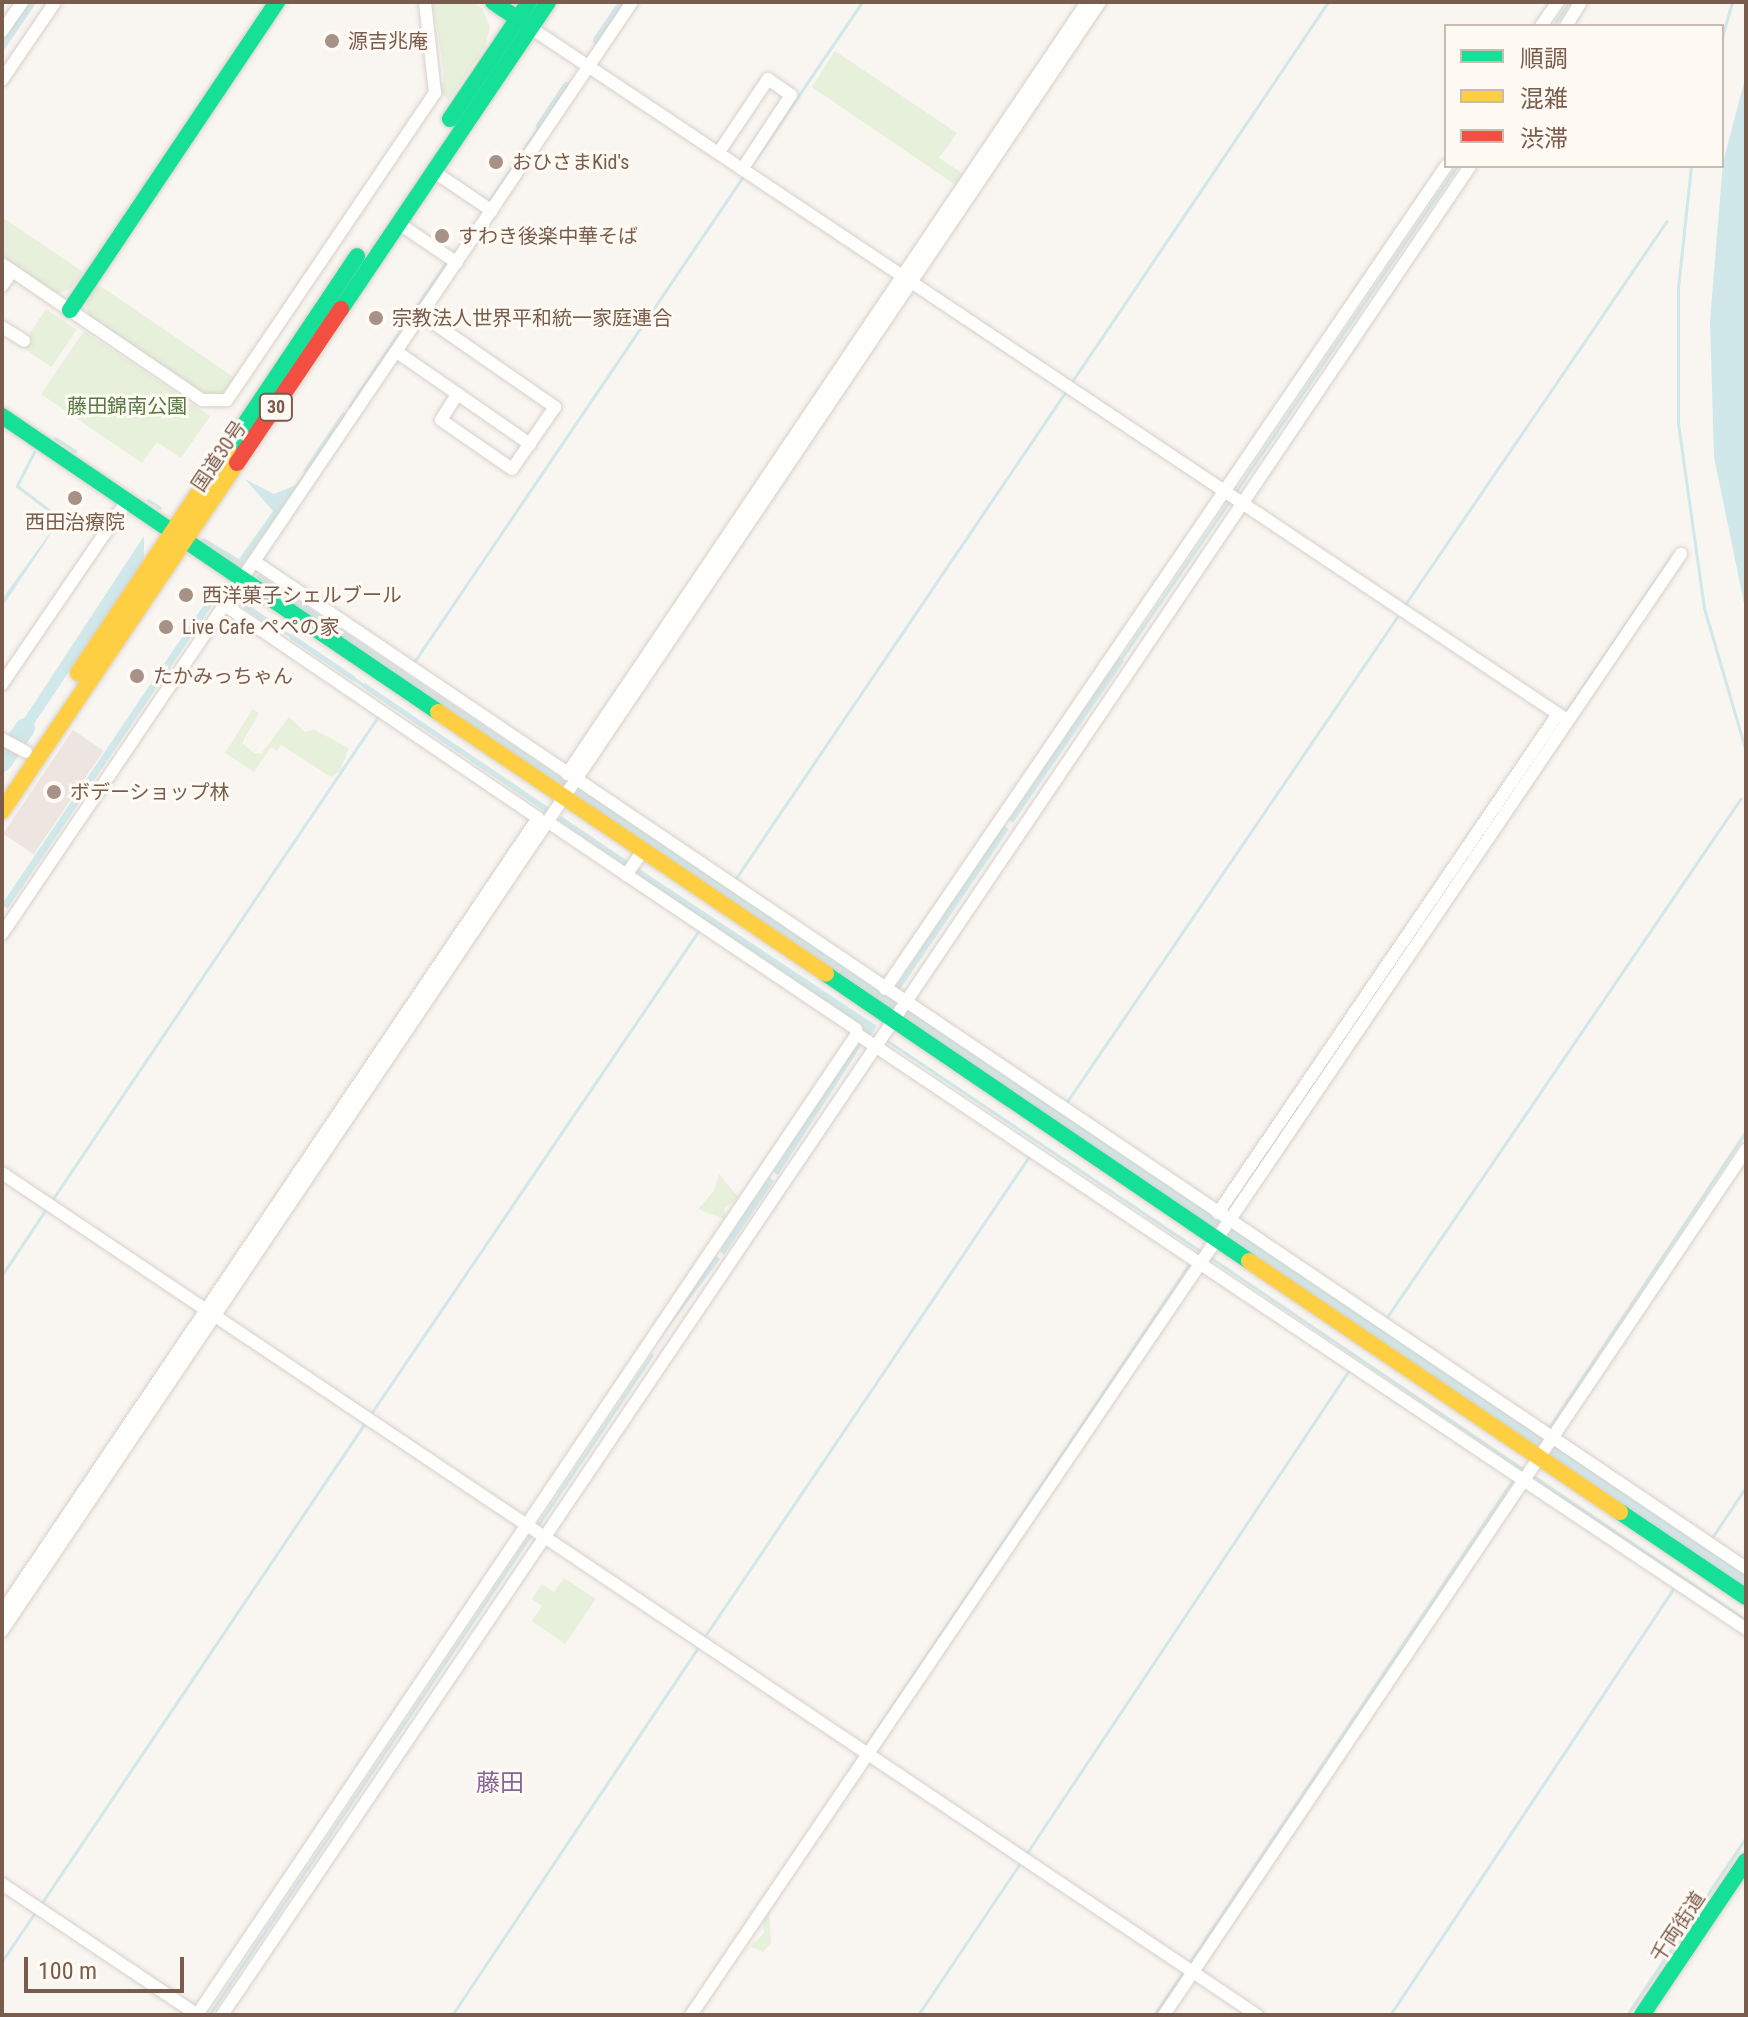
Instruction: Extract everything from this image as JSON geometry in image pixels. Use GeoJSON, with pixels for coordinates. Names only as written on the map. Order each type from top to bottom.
{"type":"FeatureCollection","features":[{"type":"Feature","properties":{"kind":"main road"},"geometry":{"type":"LineString","coordinates":[[70,310],[277,2]]}},
{"type":"Feature","properties":{"kind":"main road"},"geometry":{"type":"LineString","coordinates":[[493,2],[524,23]]}},
{"type":"Feature","properties":{"kind":"main road","name":"国道30号"},"geometry":{"type":"LineString","coordinates":[[2,787],[14,744],[179,537],[433,171],[524,23],[529,2]]}},
{"type":"Feature","properties":{"kind":"main road","name":"国道30号"},"geometry":{"type":"LineString","coordinates":[[2,811],[179,537],[524,23],[548,2]]}},
{"type":"Feature","properties":{"kind":"main road"},"geometry":{"type":"LineString","coordinates":[[2,416],[242,581],[557,805],[633,865],[883,1019],[1533,1462],[1746,1597]]}},
{"type":"Feature","properties":{"kind":"main road","name":"千両街道"},"geometry":{"type":"LineString","coordinates":[[1647,2013],[1746,1861]]}},
{"type":"Feature","properties":{"kind":"street"},"geometry":{"type":"LineString","coordinates":[[2,31],[22,2]]}},
{"type":"Feature","properties":{"kind":"street"},"geometry":{"type":"LineString","coordinates":[[2,80],[55,2]]}},
{"type":"Feature","properties":{"kind":"street"},"geometry":{"type":"LineString","coordinates":[[2,286],[7,268],[202,400],[227,400],[435,93],[425,2]]}},
{"type":"Feature","properties":{"kind":"street"},"geometry":{"type":"LineString","coordinates":[[2,934],[457,263],[487,208],[632,2]]}},
{"type":"Feature","properties":{"kind":"street"},"geometry":{"type":"LineString","coordinates":[[2,1612],[557,805],[625,696],[907,278],[1087,2]]}},
{"type":"Feature","properties":{"kind":"street"},"geometry":{"type":"LineString","coordinates":[[907,278],[1100,2]]}},
{"type":"Feature","properties":{"kind":"street"},"geometry":{"type":"LineString","coordinates":[[1543,24],[1565,5]]}},
{"type":"Feature","properties":{"kind":"street"},"geometry":{"type":"LineString","coordinates":[[524,23],[1562,717]]}},
{"type":"Feature","properties":{"kind":"street"},"geometry":{"type":"LineString","coordinates":[[719,152],[768,79],[791,95],[743,168]]}},
{"type":"Feature","properties":{"kind":"street"},"geometry":{"type":"LineString","coordinates":[[2,1884],[197,2015],[534,1531],[883,1019],[1009,825],[1232,497],[1445,168]]}},
{"type":"Feature","properties":{"kind":"street"},"geometry":{"type":"LineString","coordinates":[[222,2015],[534,1531],[883,1019],[1009,825],[1232,497],[1469,168]]}},
{"type":"Feature","properties":{"kind":"street"},"geometry":{"type":"LineString","coordinates":[[433,171],[487,208]]}},
{"type":"Feature","properties":{"kind":"street"},"geometry":{"type":"LineString","coordinates":[[398,223],[457,263]]}},
{"type":"Feature","properties":{"kind":"street"},"geometry":{"type":"LineString","coordinates":[[422,315],[555,407],[512,469],[441,420],[457,394]]}},
{"type":"Feature","properties":{"kind":"street"},"geometry":{"type":"LineString","coordinates":[[2,327],[24,341]]}},
{"type":"Feature","properties":{"kind":"street"},"geometry":{"type":"LineString","coordinates":[[397,352],[530,444]]}},
{"type":"Feature","properties":{"kind":"street"},"geometry":{"type":"LineString","coordinates":[[2,684],[127,501]]}},
{"type":"Feature","properties":{"kind":"street"},"geometry":{"type":"LineString","coordinates":[[691,2015],[863,1753],[1388,972],[1562,717],[1681,554]]}},
{"type":"Feature","properties":{"kind":"street"},"geometry":{"type":"LineString","coordinates":[[255,562],[633,865],[856,1029],[883,1019]]}},
{"type":"Feature","properties":{"kind":"street"},"geometry":{"type":"LineString","coordinates":[[226,606],[384,710],[557,805],[883,1019],[1533,1462],[1746,1629]]}},
{"type":"Feature","properties":{"kind":"street"},"geometry":{"type":"LineString","coordinates":[[883,1019],[1033,1150],[1209,1240],[1354,1365],[1533,1462],[1746,1568]]}},
{"type":"Feature","properties":{"kind":"street"},"geometry":{"type":"LineString","coordinates":[[1164,2015],[1188,1969],[1746,1150]]}},
{"type":"Feature","properties":{"kind":"street"},"geometry":{"type":"LineString","coordinates":[[2,1173],[1257,2015]]}},
{"type":"Feature","properties":{"kind":"street"},"geometry":{"type":"LineString","coordinates":[[2,1631],[210,1313]]}},
{"type":"Feature","properties":{"kind":"shaded area","name":"ボデーショップ林"},"geometry":{"type":"Polygon","coordinates":[[[73,730],[104,751],[34,854],[3,834],[73,730]]]}},
{"type":"Feature","properties":{"kind":"green space"},"geometry":{"type":"Polygon","coordinates":[[[433,2],[473,2],[482,8],[490,27],[485,47],[449,100],[441,94],[444,74],[433,2]]]}},
{"type":"Feature","properties":{"kind":"green space"},"geometry":{"type":"Polygon","coordinates":[[[835,51],[957,133],[939,158],[965,175],[957,186],[812,87],[835,51]]]}},
{"type":"Feature","properties":{"kind":"green space"},"geometry":{"type":"Polygon","coordinates":[[[2,217],[83,272],[70,290],[55,293],[2,258],[2,217]]]}},
{"type":"Feature","properties":{"kind":"green space"},"geometry":{"type":"Polygon","coordinates":[[[96,283],[238,380],[227,397],[209,399],[89,316],[85,300],[96,283]]]}},
{"type":"Feature","properties":{"kind":"green space"},"geometry":{"type":"Polygon","coordinates":[[[46,309],[77,330],[52,367],[21,346],[46,309]]]}},
{"type":"Feature","properties":{"kind":"green space","name":"藤田錦南公園"},"geometry":{"type":"Polygon","coordinates":[[[84,331],[210,416],[181,458],[157,442],[142,463],[41,394],[84,331]]]}},
{"type":"Feature","properties":{"kind":"green space"},"geometry":{"type":"Polygon","coordinates":[[[253,709],[259,713],[242,743],[254,753],[261,754],[289,717],[305,732],[314,730],[349,748],[340,771],[331,777],[281,745],[277,751],[271,747],[254,772],[225,753],[253,709]]]}},
{"type":"Feature","properties":{"kind":"green space"},"geometry":{"type":"Polygon","coordinates":[[[719,1174],[739,1198],[724,1208],[726,1220],[698,1209],[714,1191],[719,1174]]]}},
{"type":"Feature","properties":{"kind":"green space"},"geometry":{"type":"Polygon","coordinates":[[[564,1578],[596,1599],[565,1644],[532,1621],[542,1606],[532,1599],[542,1584],[554,1592],[564,1578]]]}},
{"type":"Feature","properties":{"kind":"green space"},"geometry":{"type":"Polygon","coordinates":[[[769,1908],[771,1943],[763,1952],[751,1946],[764,1933],[763,1918],[769,1908]]]}},
{"type":"Feature","properties":{"kind":"water"},"geometry":{"type":"Polygon","coordinates":[[[28,2],[37,2],[2,53],[2,40],[28,2]]]}},
{"type":"Feature","properties":{"kind":"water"},"geometry":{"type":"Polygon","coordinates":[[[1746,75],[1746,613],[1714,457],[1710,321],[1724,158],[1746,75]]]}},
{"type":"Feature","properties":{"kind":"water"},"geometry":{"type":"Polygon","coordinates":[[[546,115],[549,117],[491,203],[488,201],[546,115]]]}},
{"type":"Feature","properties":{"kind":"water"},"geometry":{"type":"Polygon","coordinates":[[[446,261],[449,263],[351,409],[348,407],[446,261]]]}},
{"type":"Feature","properties":{"kind":"water"},"geometry":{"type":"Polygon","coordinates":[[[343,412],[346,414],[307,473],[303,471],[343,412]]]}},
{"type":"Feature","properties":{"kind":"water"},"geometry":{"type":"Polygon","coordinates":[[[245,479],[274,494],[299,484],[240,569],[201,541],[204,538],[239,559],[273,511],[245,479]]]}},
{"type":"Feature","properties":{"kind":"water"},"geometry":{"type":"Polygon","coordinates":[[[55,526],[43,546],[2,607],[2,599],[55,526]]]}},
{"type":"Feature","properties":{"kind":"water"},"geometry":{"type":"Polygon","coordinates":[[[144,536],[144,560],[21,743],[12,737],[144,536]]]}},
{"type":"Feature","properties":{"kind":"water"},"geometry":{"type":"Polygon","coordinates":[[[259,574],[567,781],[563,788],[254,579],[259,574]]]}},
{"type":"Feature","properties":{"kind":"water"},"geometry":{"type":"Polygon","coordinates":[[[218,584],[224,588],[7,909],[2,904],[218,584]]]}},
{"type":"Feature","properties":{"kind":"water"},"geometry":{"type":"Polygon","coordinates":[[[241,600],[284,629],[281,634],[238,604],[241,600]]]}},
{"type":"Feature","properties":{"kind":"water"},"geometry":{"type":"Polygon","coordinates":[[[292,634],[356,677],[353,681],[289,638],[292,634]]]}},
{"type":"Feature","properties":{"kind":"water"},"geometry":{"type":"Polygon","coordinates":[[[1119,658],[1124,661],[1013,823],[1009,820],[1119,658]]]}},
{"type":"Feature","properties":{"kind":"water"},"geometry":{"type":"Polygon","coordinates":[[[365,683],[551,809],[545,819],[544,811],[362,687],[365,683]]]}},
{"type":"Feature","properties":{"kind":"water"},"geometry":{"type":"Polygon","coordinates":[[[580,788],[892,1000],[890,1007],[573,795],[580,788]]]}},
{"type":"Feature","properties":{"kind":"water"},"geometry":{"type":"Polygon","coordinates":[[[561,816],[628,861],[625,865],[558,820],[561,816]]]}},
{"type":"Feature","properties":{"kind":"water"},"geometry":{"type":"Polygon","coordinates":[[[1004,826],[1009,829],[899,991],[895,988],[1004,826]]]}},
{"type":"Feature","properties":{"kind":"water"},"geometry":{"type":"Polygon","coordinates":[[[638,868],[877,1026],[870,1036],[635,872],[638,868]]]}},
{"type":"Feature","properties":{"kind":"water"},"geometry":{"type":"Polygon","coordinates":[[[859,1040],[863,1043],[778,1175],[773,1172],[859,1040]]]}},
{"type":"Feature","properties":{"kind":"water"},"geometry":{"type":"Polygon","coordinates":[[[769,1177],[774,1181],[724,1255],[720,1251],[769,1177]]]}},
{"type":"Feature","properties":{"kind":"water"},"geometry":{"type":"Polygon","coordinates":[[[716,1256],[720,1259],[648,1354],[644,1351],[716,1256]]]}},
{"type":"Feature","properties":{"kind":"waterway"},"geometry":{"type":"LineString","coordinates":[[598,40],[624,2]]}},
{"type":"Feature","properties":{"kind":"waterway"},"geometry":{"type":"LineString","coordinates":[[754,161],[862,2]]}},
{"type":"Feature","properties":{"kind":"waterway"},"geometry":{"type":"LineString","coordinates":[[1073,380],[1328,2]]}},
{"type":"Feature","properties":{"kind":"waterway"},"geometry":{"type":"LineString","coordinates":[[1554,24],[1569,2]]}},
{"type":"Feature","properties":{"kind":"waterway"},"geometry":{"type":"LineString","coordinates":[[1724,30],[1732,2]]}},
{"type":"Feature","properties":{"kind":"waterway"},"geometry":{"type":"LineString","coordinates":[[541,126],[567,87]]}},
{"type":"Feature","properties":{"kind":"waterway"},"geometry":{"type":"LineString","coordinates":[[1234,494],[1456,168]]}},
{"type":"Feature","properties":{"kind":"waterway"},"geometry":{"type":"LineString","coordinates":[[1691,168],[1678,288],[1678,423],[1704,608],[1746,752]]}},
{"type":"Feature","properties":{"kind":"waterway"},"geometry":{"type":"LineString","coordinates":[[412,665],[744,175]]}},
{"type":"Feature","properties":{"kind":"waterway"},"geometry":{"type":"LineString","coordinates":[[1404,606],[1667,221]]}},
{"type":"Feature","properties":{"kind":"waterway"},"geometry":{"type":"LineString","coordinates":[[734,881],[1066,391]]}},
{"type":"Feature","properties":{"kind":"waterway"},"geometry":{"type":"LineString","coordinates":[[55,438],[75,451]]}},
{"type":"Feature","properties":{"kind":"waterway"},"geometry":{"type":"LineString","coordinates":[[34,452],[17,486],[61,519]]}},
{"type":"Feature","properties":{"kind":"waterway"},"geometry":{"type":"LineString","coordinates":[[296,486],[308,469]]}},
{"type":"Feature","properties":{"kind":"waterway"},"geometry":{"type":"LineString","coordinates":[[148,500],[160,508]]}},
{"type":"Feature","properties":{"kind":"waterway"},"geometry":{"type":"LineString","coordinates":[[1119,662],[1230,500]]}},
{"type":"Feature","properties":{"kind":"waterway"},"geometry":{"type":"LineString","coordinates":[[1565,713],[1671,557]]}},
{"type":"Feature","properties":{"kind":"waterway"},"geometry":{"type":"LineString","coordinates":[[1066,1103],[1397,617]]}},
{"type":"Feature","properties":{"kind":"waterway"},"geometry":{"type":"LineString","coordinates":[[280,629],[294,638]]}},
{"type":"Feature","properties":{"kind":"waterway"},"geometry":{"type":"LineString","coordinates":[[353,678],[366,687]]}},
{"type":"Feature","properties":{"kind":"waterway"},"geometry":{"type":"LineString","coordinates":[[50,1203],[379,715]]}},
{"type":"Feature","properties":{"kind":"waterway"},"geometry":{"type":"LineString","coordinates":[[2,762],[25,728]]}},
{"type":"Feature","properties":{"kind":"waterway"},"geometry":{"type":"LineString","coordinates":[[1387,1317],[1741,798]]}},
{"type":"Feature","properties":{"kind":"waterway"},"geometry":{"type":"LineString","coordinates":[[370,1415],[699,930]]}},
{"type":"Feature","properties":{"kind":"waterway"},"geometry":{"type":"LineString","coordinates":[[879,997],[1746,1581]]}},
{"type":"Feature","properties":{"kind":"waterway"},"geometry":{"type":"LineString","coordinates":[[886,1040],[1202,1252]]}},
{"type":"Feature","properties":{"kind":"waterway"},"geometry":{"type":"LineString","coordinates":[[1057,1116],[1060,1113]]}},
{"type":"Feature","properties":{"kind":"waterway"},"geometry":{"type":"LineString","coordinates":[[1548,1429],[1746,1131]]}},
{"type":"Feature","properties":{"kind":"waterway"},"geometry":{"type":"LineString","coordinates":[[703,1639],[1030,1155]]}},
{"type":"Feature","properties":{"kind":"waterway"},"geometry":{"type":"LineString","coordinates":[[2,1275],[46,1209]]}},
{"type":"Feature","properties":{"kind":"waterway"},"geometry":{"type":"LineString","coordinates":[[1216,1224],[1219,1220]]}},
{"type":"Feature","properties":{"kind":"waterway"},"geometry":{"type":"LineString","coordinates":[[1208,1256],[1526,1471]]}},
{"type":"Feature","properties":{"kind":"waterway"},"geometry":{"type":"LineString","coordinates":[[864,1748],[1190,1263]]}},
{"type":"Feature","properties":{"kind":"waterway"},"geometry":{"type":"LineString","coordinates":[[1377,1333],[1379,1329]]}},
{"type":"Feature","properties":{"kind":"waterway"},"geometry":{"type":"LineString","coordinates":[[536,1528],[652,1355]]}},
{"type":"Feature","properties":{"kind":"waterway"},"geometry":{"type":"LineString","coordinates":[[1024,1857],[1351,1367]]}},
{"type":"Feature","properties":{"kind":"waterway"},"geometry":{"type":"LineString","coordinates":[[41,1904],[365,1423]]}},
{"type":"Feature","properties":{"kind":"waterway"},"geometry":{"type":"LineString","coordinates":[[1533,1476],[1746,1620]]}},
{"type":"Feature","properties":{"kind":"waterway"},"geometry":{"type":"LineString","coordinates":[[1189,1963],[1514,1478]]}},
{"type":"Feature","properties":{"kind":"waterway"},"geometry":{"type":"LineString","coordinates":[[1711,1539],[1746,1487]]}},
{"type":"Feature","properties":{"kind":"waterway"},"geometry":{"type":"LineString","coordinates":[[209,2015],[531,1534]]}},
{"type":"Feature","properties":{"kind":"waterway"},"geometry":{"type":"LineString","coordinates":[[1390,2015],[1673,1589]]}},
{"type":"Feature","properties":{"kind":"waterway"},"geometry":{"type":"LineString","coordinates":[[452,2015],[698,1648]]}},
{"type":"Feature","properties":{"kind":"waterway"},"geometry":{"type":"LineString","coordinates":[[849,1771],[860,1754]]}},
{"type":"Feature","properties":{"kind":"waterway"},"geometry":{"type":"LineString","coordinates":[[1627,2015],[1746,1837]]}},
{"type":"Feature","properties":{"kind":"waterway"},"geometry":{"type":"LineString","coordinates":[[918,2015],[1020,1863]]}},
{"type":"Feature","properties":{"kind":"waterway"},"geometry":{"type":"LineString","coordinates":[[2,1961],[34,1914]]}},
{"type":"Feature","properties":{"kind":"waterway"},"geometry":{"type":"LineString","coordinates":[[1154,2015],[1185,1969]]}},
{"type":"Feature","properties":{"kind":"traffic: fast"},"geometry":{"type":"LineString","coordinates":[[70,310],[277,2]]}},
{"type":"Feature","properties":{"kind":"traffic: fast"},"geometry":{"type":"LineString","coordinates":[[493,2],[527,25]]}},
{"type":"Feature","properties":{"kind":"traffic: fast"},"geometry":{"type":"LineString","coordinates":[[450,119],[529,2]]}},
{"type":"Feature","properties":{"kind":"traffic: fast"},"geometry":{"type":"LineString","coordinates":[[341,309],[548,2]]}},
{"type":"Feature","properties":{"kind":"traffic: fast"},"geometry":{"type":"LineString","coordinates":[[228,449],[357,256]]}},
{"type":"Feature","properties":{"kind":"traffic: fast"},"geometry":{"type":"LineString","coordinates":[[2,416],[438,712]]}},
{"type":"Feature","properties":{"kind":"traffic: fast"},"geometry":{"type":"LineString","coordinates":[[826,974],[1249,1261]]}},
{"type":"Feature","properties":{"kind":"traffic: fast"},"geometry":{"type":"LineString","coordinates":[[1620,1512],[1746,1597]]}},
{"type":"Feature","properties":{"kind":"traffic: fast"},"geometry":{"type":"LineString","coordinates":[[1642,2015],[1746,1861]]}},
{"type":"Feature","properties":{"kind":"traffic: slow"},"geometry":{"type":"LineString","coordinates":[[78,673],[228,449]]}},
{"type":"Feature","properties":{"kind":"traffic: slow"},"geometry":{"type":"LineString","coordinates":[[2,811],[237,463]]}},
{"type":"Feature","properties":{"kind":"traffic: slow"},"geometry":{"type":"LineString","coordinates":[[438,712],[826,974]]}},
{"type":"Feature","properties":{"kind":"traffic: slow"},"geometry":{"type":"LineString","coordinates":[[1249,1261],[1620,1512]]}},
{"type":"Feature","properties":{"kind":"traffic: jam"},"geometry":{"type":"LineString","coordinates":[[237,463],[341,309]]}},
{"type":"Feature","properties":{"kind":"place","name":"源吉兆庵"},"geometry":{"type":"Point","coordinates":[332,41]}},
{"type":"Feature","properties":{"kind":"place","name":"おひさまKid's"},"geometry":{"type":"Point","coordinates":[496,162]}},
{"type":"Feature","properties":{"kind":"place","name":"すわき後楽中華そば"},"geometry":{"type":"Point","coordinates":[442,236]}},
{"type":"Feature","properties":{"kind":"place","name":"宗教法人世界平和統一家庭連合"},"geometry":{"type":"Point","coordinates":[376,318]}},
{"type":"Feature","properties":{"kind":"place","name":"西田治療院"},"geometry":{"type":"Point","coordinates":[75,498]}},
{"type":"Feature","properties":{"kind":"place","name":"西洋菓子シェルブール"},"geometry":{"type":"Point","coordinates":[186,595]}},
{"type":"Feature","properties":{"kind":"place","name":"Live Cafe ペペの家"},"geometry":{"type":"Point","coordinates":[166,627]}},
{"type":"Feature","properties":{"kind":"place","name":"たかみっちゃん"},"geometry":{"type":"Point","coordinates":[137,676]}},
{"type":"Feature","properties":{"kind":"place","name":"ボデーショップ林"},"geometry":{"type":"Point","coordinates":[54,792]}},
{"type":"Feature","properties":{"kind":"district","name":"藤田"},"geometry":{"type":"Point","coordinates":[500,1784]}}]}
